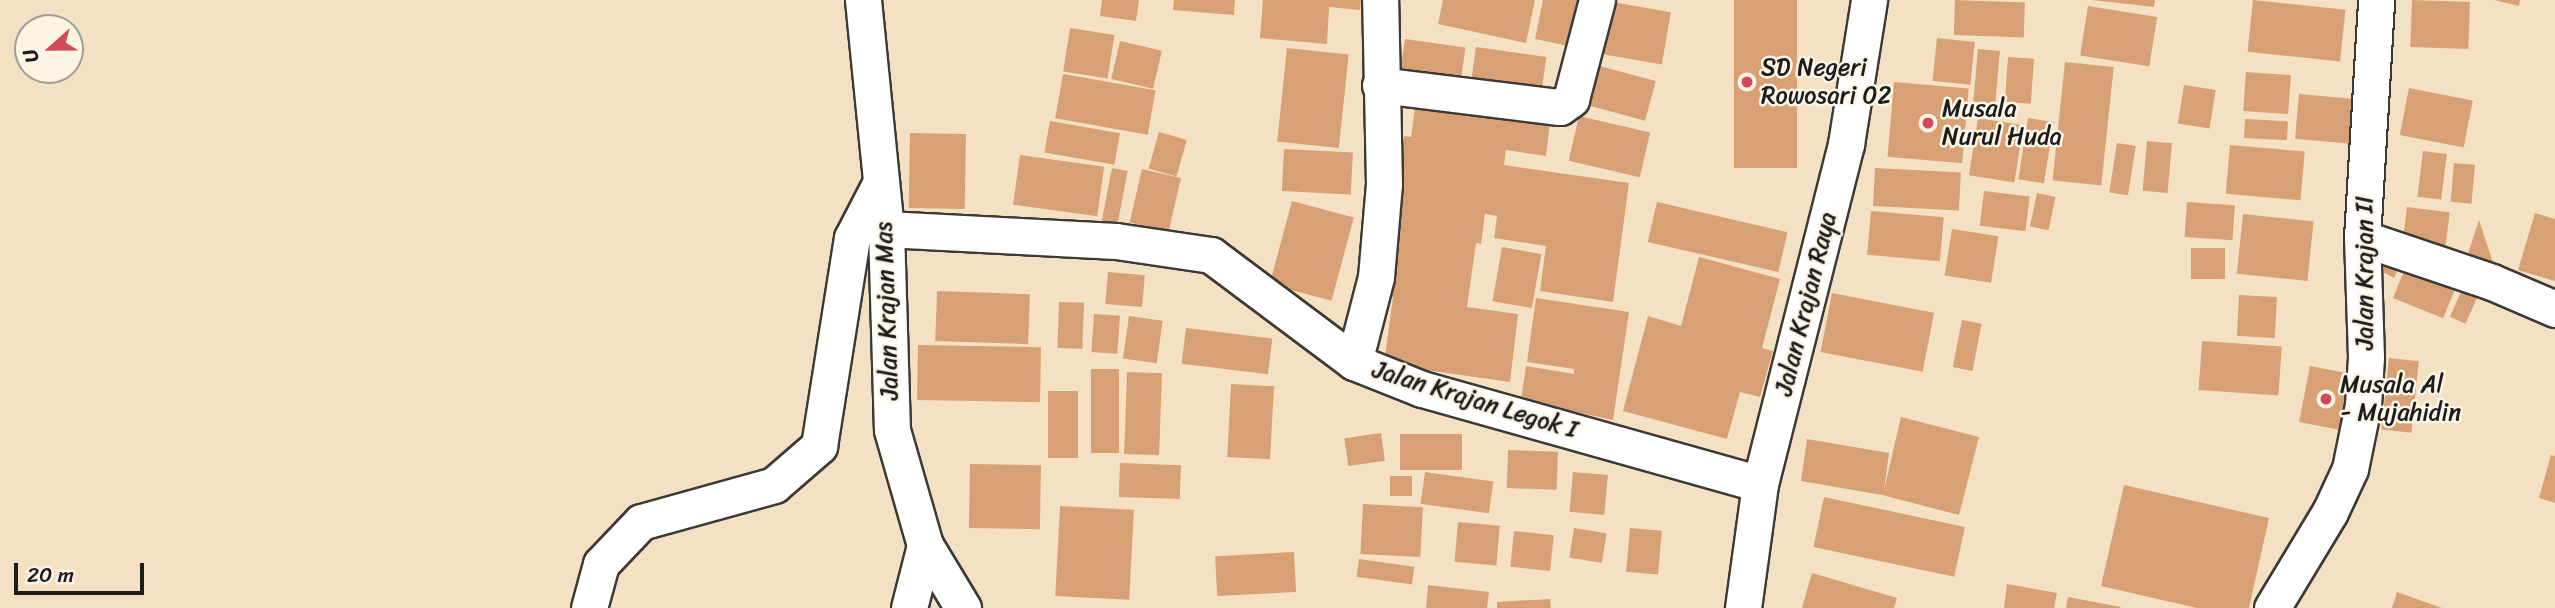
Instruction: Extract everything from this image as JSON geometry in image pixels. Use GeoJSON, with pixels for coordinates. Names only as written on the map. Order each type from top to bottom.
{"type":"FeatureCollection","features":[{"type":"Feature","properties":{"kind":"street","name":"Jalan Krajan Mas"},"geometry":{"type":"LineString","coordinates":[[863,0],[886,229],[892,430],[925,545],[963,608]]}},
{"type":"Feature","properties":{"kind":"street"},"geometry":{"type":"LineString","coordinates":[[1353,362],[1376,278],[1384,184],[1380,0]]}},
{"type":"Feature","properties":{"kind":"street"},"geometry":{"type":"LineString","coordinates":[[1380,85],[1560,107],[1572,99],[1597,0]]}},
{"type":"Feature","properties":{"kind":"street","name":"Jalan Krajan Raya"},"geometry":{"type":"LineString","coordinates":[[1742,608],[1760,484],[1846,145],[1869,0]]}},
{"type":"Feature","properties":{"kind":"street","name":"Jalan Krajan II"},"geometry":{"type":"LineString","coordinates":[[2272,608],[2330,512],[2350,469],[2366,357],[2362,238],[2376,0]]}},
{"type":"Feature","properties":{"kind":"street"},"geometry":{"type":"LineString","coordinates":[[589,608],[601,564],[641,522],[774,485],[818,446],[852,237],[881,182]]}},
{"type":"Feature","properties":{"kind":"street","name":"Jalan Krajan Legok I"},"geometry":{"type":"LineString","coordinates":[[886,229],[1116,241],[1211,255],[1353,362],[1422,388],[1760,484]]}},
{"type":"Feature","properties":{"kind":"street"},"geometry":{"type":"LineString","coordinates":[[2362,238],[2492,282],[2555,309]]}},
{"type":"Feature","properties":{"kind":"street"},"geometry":{"type":"LineString","coordinates":[[909,608],[925,545]]}},
{"type":"Feature","properties":{"kind":"building"},"geometry":{"type":"Polygon","coordinates":[[[1102,0],[1139,0],[1136,21],[1100,16],[1102,0]]]}},
{"type":"Feature","properties":{"kind":"building"},"geometry":{"type":"Polygon","coordinates":[[[1174,0],[1235,0],[1234,15],[1173,10],[1174,0]]]}},
{"type":"Feature","properties":{"kind":"building"},"geometry":{"type":"Polygon","coordinates":[[[1263,0],[1361,0],[1360,10],[1329,7],[1327,44],[1260,38],[1263,0]]]}},
{"type":"Feature","properties":{"kind":"building"},"geometry":{"type":"Polygon","coordinates":[[[1443,0],[1535,0],[1526,43],[1438,24],[1443,0]]]}},
{"type":"Feature","properties":{"kind":"building"},"geometry":{"type":"Polygon","coordinates":[[[1543,0],[1593,0],[1583,49],[1535,39],[1543,0]]]}},
{"type":"Feature","properties":{"kind":"building"},"geometry":{"type":"Polygon","coordinates":[[[1601,0],[1671,12],[1662,65],[1592,52],[1601,0]]]}},
{"type":"Feature","properties":{"kind":"building","name":"SD Negeri Rowosari 02"},"geometry":{"type":"Polygon","coordinates":[[[1734,0],[1797,0],[1797,168],[1734,168],[1734,0]]]}},
{"type":"Feature","properties":{"kind":"building"},"geometry":{"type":"Polygon","coordinates":[[[1955,0],[2025,2],[2024,37],[1954,35],[1955,0]]]}},
{"type":"Feature","properties":{"kind":"building"},"geometry":{"type":"Polygon","coordinates":[[[2092,0],[2155,0],[2154,7],[2092,0]]]}},
{"type":"Feature","properties":{"kind":"building"},"geometry":{"type":"Polygon","coordinates":[[[2253,0],[2345,10],[2340,61],[2248,52],[2253,0]]]}},
{"type":"Feature","properties":{"kind":"building"},"geometry":{"type":"Polygon","coordinates":[[[2412,0],[2470,2],[2468,49],[2410,47],[2412,0]]]}},
{"type":"Feature","properties":{"kind":"building"},"geometry":{"type":"Polygon","coordinates":[[[2494,0],[2520,0],[2519,6],[2494,0]]]}},
{"type":"Feature","properties":{"kind":"building"},"geometry":{"type":"Polygon","coordinates":[[[2088,6],[2157,17],[2149,66],[2080,55],[2088,6]]]}},
{"type":"Feature","properties":{"kind":"building"},"geometry":{"type":"Polygon","coordinates":[[[1070,28],[1114,35],[1108,78],[1063,71],[1070,28]]]}},
{"type":"Feature","properties":{"kind":"building"},"geometry":{"type":"Polygon","coordinates":[[[1937,38],[1975,42],[1970,85],[1933,81],[1937,38]]]}},
{"type":"Feature","properties":{"kind":"building"},"geometry":{"type":"Polygon","coordinates":[[[1405,39],[1465,47],[1459,92],[1399,84],[1405,39]]]}},
{"type":"Feature","properties":{"kind":"building"},"geometry":{"type":"Polygon","coordinates":[[[1120,41],[1162,51],[1153,89],[1111,79],[1120,41]]]}},
{"type":"Feature","properties":{"kind":"building"},"geometry":{"type":"Polygon","coordinates":[[[1476,47],[1546,57],[1540,101],[1470,92],[1476,47]]]}},
{"type":"Feature","properties":{"kind":"building"},"geometry":{"type":"Polygon","coordinates":[[[1287,48],[1349,54],[1339,148],[1277,141],[1287,48]]]}},
{"type":"Feature","properties":{"kind":"building"},"geometry":{"type":"Polygon","coordinates":[[[1978,49],[2000,51],[1995,104],[1973,102],[1978,49]]]}},
{"type":"Feature","properties":{"kind":"building"},"geometry":{"type":"Polygon","coordinates":[[[2008,57],[2034,59],[2031,104],[2005,102],[2008,57]]]}},
{"type":"Feature","properties":{"kind":"building"},"geometry":{"type":"Polygon","coordinates":[[[2065,62],[2114,67],[2101,185],[2053,180],[2065,62]]]}},
{"type":"Feature","properties":{"kind":"building"},"geometry":{"type":"Polygon","coordinates":[[[1592,64],[1656,81],[1645,121],[1581,104],[1592,64]]]}},
{"type":"Feature","properties":{"kind":"building"},"geometry":{"type":"Polygon","coordinates":[[[2246,72],[2291,75],[2288,114],[2243,111],[2246,72]]]}},
{"type":"Feature","properties":{"kind":"building"},"geometry":{"type":"Polygon","coordinates":[[[1063,74],[1156,90],[1148,135],[1055,118],[1063,74]]]}},
{"type":"Feature","properties":{"kind":"building","name":"Musala Nurul Huda"},"geometry":{"type":"Polygon","coordinates":[[[1894,82],[1969,89],[1962,163],[1887,157],[1894,82]]]}},
{"type":"Feature","properties":{"kind":"building"},"geometry":{"type":"Polygon","coordinates":[[[2184,85],[2216,90],[2210,129],[2178,124],[2184,85]]]}},
{"type":"Feature","properties":{"kind":"building"},"geometry":{"type":"Polygon","coordinates":[[[2409,88],[2473,100],[2464,148],[2400,135],[2409,88]]]}},
{"type":"Feature","properties":{"kind":"building"},"geometry":{"type":"Polygon","coordinates":[[[1417,94],[1551,113],[1546,156],[1506,150],[1504,165],[1629,183],[1613,302],[1540,291],[1546,246],[1494,238],[1497,216],[1485,214],[1481,244],[1476,243],[1467,307],[1518,314],[1510,382],[1384,364],[1393,297],[1388,296],[1396,201],[1404,136],[1411,137],[1417,94]]]}},
{"type":"Feature","properties":{"kind":"building"},"geometry":{"type":"Polygon","coordinates":[[[2299,94],[2355,99],[2351,144],[2295,139],[2299,94]]]}},
{"type":"Feature","properties":{"kind":"building"},"geometry":{"type":"Polygon","coordinates":[[[1579,116],[1650,132],[1640,177],[1569,161],[1579,116]]]}},
{"type":"Feature","properties":{"kind":"building"},"geometry":{"type":"Polygon","coordinates":[[[1978,118],[2023,125],[2014,182],[1969,175],[1978,118]]]}},
{"type":"Feature","properties":{"kind":"building"},"geometry":{"type":"Polygon","coordinates":[[[2028,118],[2054,122],[2044,183],[2018,179],[2028,118]]]}},
{"type":"Feature","properties":{"kind":"building"},"geometry":{"type":"Polygon","coordinates":[[[2245,119],[2288,121],[2287,140],[2244,138],[2245,119]]]}},
{"type":"Feature","properties":{"kind":"building"},"geometry":{"type":"Polygon","coordinates":[[[1050,121],[1120,133],[1114,165],[1044,153],[1050,121]]]}},
{"type":"Feature","properties":{"kind":"building"},"geometry":{"type":"Polygon","coordinates":[[[1159,132],[1187,140],[1176,177],[1149,169],[1159,132]]]}},
{"type":"Feature","properties":{"kind":"building"},"geometry":{"type":"Polygon","coordinates":[[[910,133],[966,134],[965,209],[909,208],[910,133]]]}},
{"type":"Feature","properties":{"kind":"building"},"geometry":{"type":"Polygon","coordinates":[[[2147,141],[2172,143],[2168,193],[2143,191],[2147,141]]]}},
{"type":"Feature","properties":{"kind":"building"},"geometry":{"type":"Polygon","coordinates":[[[2117,143],[2136,146],[2128,195],[2109,192],[2117,143]]]}},
{"type":"Feature","properties":{"kind":"building"},"geometry":{"type":"Polygon","coordinates":[[[2230,145],[2305,152],[2300,200],[2226,194],[2230,145]]]}},
{"type":"Feature","properties":{"kind":"building"},"geometry":{"type":"Polygon","coordinates":[[[1284,149],[1353,153],[1351,195],[1282,191],[1284,149]]]}},
{"type":"Feature","properties":{"kind":"building"},"geometry":{"type":"Polygon","coordinates":[[[2423,151],[2447,154],[2441,200],[2417,197],[2423,151]]]}},
{"type":"Feature","properties":{"kind":"building"},"geometry":{"type":"Polygon","coordinates":[[[1020,155],[1104,167],[1097,216],[1013,205],[1020,155]]]}},
{"type":"Feature","properties":{"kind":"building"},"geometry":{"type":"Polygon","coordinates":[[[2454,163],[2475,165],[2472,204],[2451,202],[2454,163]]]}},
{"type":"Feature","properties":{"kind":"building"},"geometry":{"type":"Polygon","coordinates":[[[1112,168],[1128,171],[1116,229],[1101,226],[1112,168]]]}},
{"type":"Feature","properties":{"kind":"building"},"geometry":{"type":"Polygon","coordinates":[[[1875,168],[1961,173],[1959,210],[1873,206],[1875,168]]]}},
{"type":"Feature","properties":{"kind":"building"},"geometry":{"type":"Polygon","coordinates":[[[1142,169],[1181,178],[1169,232],[1130,223],[1142,169]]]}},
{"type":"Feature","properties":{"kind":"building"},"geometry":{"type":"Polygon","coordinates":[[[1984,191],[2030,197],[2025,231],[1980,226],[1984,191]]]}},
{"type":"Feature","properties":{"kind":"building"},"geometry":{"type":"Polygon","coordinates":[[[2037,193],[2056,197],[2049,230],[2030,226],[2037,193]]]}},
{"type":"Feature","properties":{"kind":"building"},"geometry":{"type":"Polygon","coordinates":[[[1292,201],[1354,218],[1332,301],[1270,284],[1292,201]]]}},
{"type":"Feature","properties":{"kind":"building"},"geometry":{"type":"Polygon","coordinates":[[[1657,202],[1788,232],[1778,272],[1648,242],[1657,202]]]}},
{"type":"Feature","properties":{"kind":"building"},"geometry":{"type":"Polygon","coordinates":[[[2187,202],[2235,205],[2232,240],[2185,237],[2187,202]]]}},
{"type":"Feature","properties":{"kind":"building"},"geometry":{"type":"Polygon","coordinates":[[[2407,207],[2450,212],[2445,249],[2402,244],[2407,207]]]}},
{"type":"Feature","properties":{"kind":"building"},"geometry":{"type":"Polygon","coordinates":[[[1871,211],[1944,217],[1940,261],[1867,255],[1871,211]]]}},
{"type":"Feature","properties":{"kind":"building"},"geometry":{"type":"Polygon","coordinates":[[[2535,213],[2555,219],[2555,281],[2518,270],[2535,213]]]}},
{"type":"Feature","properties":{"kind":"building"},"geometry":{"type":"Polygon","coordinates":[[[2243,214],[2314,221],[2307,281],[2237,274],[2243,214]]]}},
{"type":"Feature","properties":{"kind":"building"},"geometry":{"type":"Polygon","coordinates":[[[2479,220],[2498,278],[2464,266],[2479,220]]]}},
{"type":"Feature","properties":{"kind":"building"},"geometry":{"type":"Polygon","coordinates":[[[1952,229],[1998,236],[1991,283],[1945,275],[1952,229]]]}},
{"type":"Feature","properties":{"kind":"building"},"geometry":{"type":"Polygon","coordinates":[[[1502,247],[1541,254],[1532,308],[1492,301],[1502,247]]]}},
{"type":"Feature","properties":{"kind":"building"},"geometry":{"type":"Polygon","coordinates":[[[2191,248],[2225,248],[2225,279],[2191,279],[2191,248]]]}},
{"type":"Feature","properties":{"kind":"building"},"geometry":{"type":"Polygon","coordinates":[[[1699,257],[1780,279],[1762,348],[1773,351],[1760,397],[1740,392],[1727,439],[1623,411],[1648,316],[1681,326],[1699,257]]]}},
{"type":"Feature","properties":{"kind":"building"},"geometry":{"type":"Polygon","coordinates":[[[2403,259],[2394,278],[2366,263],[2403,259]]]}},
{"type":"Feature","properties":{"kind":"building"},"geometry":{"type":"Polygon","coordinates":[[[2408,261],[2458,281],[2443,318],[2393,298],[2408,261]]]}},
{"type":"Feature","properties":{"kind":"building"},"geometry":{"type":"Polygon","coordinates":[[[1108,272],[1145,275],[1142,307],[1105,304],[1108,272]]]}},
{"type":"Feature","properties":{"kind":"building"},"geometry":{"type":"Polygon","coordinates":[[[2465,283],[2481,290],[2465,324],[2450,317],[2465,283]]]}},
{"type":"Feature","properties":{"kind":"building"},"geometry":{"type":"Polygon","coordinates":[[[937,291],[1030,294],[1028,344],[935,341],[937,291]]]}},
{"type":"Feature","properties":{"kind":"building"},"geometry":{"type":"Polygon","coordinates":[[[1832,293],[1934,313],[1923,372],[1821,352],[1832,293]]]}},
{"type":"Feature","properties":{"kind":"building"},"geometry":{"type":"Polygon","coordinates":[[[2239,295],[2277,297],[2275,338],[2237,336],[2239,295]]]}},
{"type":"Feature","properties":{"kind":"building"},"geometry":{"type":"Polygon","coordinates":[[[1536,298],[1629,312],[1613,420],[1521,400],[1526,366],[1574,374],[1574,369],[1527,362],[1536,298]]]}},
{"type":"Feature","properties":{"kind":"building"},"geometry":{"type":"Polygon","coordinates":[[[1059,302],[1084,303],[1082,349],[1057,348],[1059,302]]]}},
{"type":"Feature","properties":{"kind":"building"},"geometry":{"type":"Polygon","coordinates":[[[1094,314],[1120,316],[1117,354],[1091,352],[1094,314]]]}},
{"type":"Feature","properties":{"kind":"building"},"geometry":{"type":"Polygon","coordinates":[[[1129,316],[1163,321],[1157,363],[1123,359],[1129,316]]]}},
{"type":"Feature","properties":{"kind":"building"},"geometry":{"type":"Polygon","coordinates":[[[1962,320],[1982,324],[1972,371],[1953,367],[1962,320]]]}},
{"type":"Feature","properties":{"kind":"building"},"geometry":{"type":"Polygon","coordinates":[[[1186,328],[1272,339],[1268,374],[1182,364],[1186,328]]]}},
{"type":"Feature","properties":{"kind":"building"},"geometry":{"type":"Polygon","coordinates":[[[2202,341],[2282,347],[2278,395],[2199,390],[2202,341]]]}},
{"type":"Feature","properties":{"kind":"building"},"geometry":{"type":"Polygon","coordinates":[[[918,345],[1041,347],[1040,402],[917,400],[918,345]]]}},
{"type":"Feature","properties":{"kind":"building"},"geometry":{"type":"Polygon","coordinates":[[[2389,358],[2419,361],[2411,433],[2381,430],[2389,358]]]}},
{"type":"Feature","properties":{"kind":"building","name":"Musala Al - Mujahidin"},"geometry":{"type":"Polygon","coordinates":[[[2310,366],[2355,375],[2344,431],[2299,422],[2310,366]]]}},
{"type":"Feature","properties":{"kind":"building"},"geometry":{"type":"Polygon","coordinates":[[[1091,369],[1119,369],[1119,453],[1091,453],[1091,369]]]}},
{"type":"Feature","properties":{"kind":"building"},"geometry":{"type":"Polygon","coordinates":[[[1127,372],[1162,373],[1159,455],[1124,454],[1127,372]]]}},
{"type":"Feature","properties":{"kind":"building"},"geometry":{"type":"Polygon","coordinates":[[[1231,384],[1274,386],[1270,459],[1227,457],[1231,384]]]}},
{"type":"Feature","properties":{"kind":"building"},"geometry":{"type":"Polygon","coordinates":[[[1048,391],[1078,391],[1078,458],[1048,458],[1048,391]]]}},
{"type":"Feature","properties":{"kind":"building"},"geometry":{"type":"Polygon","coordinates":[[[1901,417],[1979,437],[1959,515],[1882,495],[1801,481],[1807,439],[1889,453],[1884,490],[1901,417]]]}},
{"type":"Feature","properties":{"kind":"building"},"geometry":{"type":"Polygon","coordinates":[[[1381,433],[1385,461],[1348,466],[1344,438],[1381,433]]]}},
{"type":"Feature","properties":{"kind":"building"},"geometry":{"type":"Polygon","coordinates":[[[1400,434],[1462,434],[1462,470],[1400,470],[1400,434]]]}},
{"type":"Feature","properties":{"kind":"building"},"geometry":{"type":"Polygon","coordinates":[[[1508,450],[1558,452],[1557,490],[1507,488],[1508,450]]]}},
{"type":"Feature","properties":{"kind":"building"},"geometry":{"type":"Polygon","coordinates":[[[2551,455],[2555,456],[2555,503],[2539,498],[2551,455]]]}},
{"type":"Feature","properties":{"kind":"building"},"geometry":{"type":"Polygon","coordinates":[[[1120,463],[1181,465],[1180,499],[1119,497],[1120,463]]]}},
{"type":"Feature","properties":{"kind":"building"},"geometry":{"type":"Polygon","coordinates":[[[970,464],[1041,465],[1040,529],[969,528],[970,464]]]}},
{"type":"Feature","properties":{"kind":"building"},"geometry":{"type":"Polygon","coordinates":[[[1425,472],[1493,482],[1489,513],[1421,504],[1425,472]]]}},
{"type":"Feature","properties":{"kind":"building"},"geometry":{"type":"Polygon","coordinates":[[[1573,472],[1608,475],[1604,515],[1570,512],[1573,472]]]}},
{"type":"Feature","properties":{"kind":"building"},"geometry":{"type":"Polygon","coordinates":[[[1390,476],[1412,476],[1412,496],[1390,496],[1390,476]]]}},
{"type":"Feature","properties":{"kind":"building"},"geometry":{"type":"Polygon","coordinates":[[[2124,485],[2269,518],[2249,608],[2197,608],[2101,586],[2124,485]]]}},
{"type":"Feature","properties":{"kind":"building"},"geometry":{"type":"Polygon","coordinates":[[[1824,497],[1965,527],[1954,577],[1813,547],[1824,497]]]}},
{"type":"Feature","properties":{"kind":"building"},"geometry":{"type":"Polygon","coordinates":[[[1363,504],[1423,507],[1420,557],[1360,554],[1363,504]]]}},
{"type":"Feature","properties":{"kind":"building"},"geometry":{"type":"Polygon","coordinates":[[[1060,506],[1134,510],[1129,600],[1055,596],[1060,506]]]}},
{"type":"Feature","properties":{"kind":"building"},"geometry":{"type":"Polygon","coordinates":[[[1458,522],[1500,526],[1496,566],[1455,562],[1458,522]]]}},
{"type":"Feature","properties":{"kind":"building"},"geometry":{"type":"Polygon","coordinates":[[[1574,528],[1607,533],[1602,563],[1569,558],[1574,528]]]}},
{"type":"Feature","properties":{"kind":"building"},"geometry":{"type":"Polygon","coordinates":[[[1630,528],[1662,531],[1658,575],[1626,572],[1630,528]]]}},
{"type":"Feature","properties":{"kind":"building"},"geometry":{"type":"Polygon","coordinates":[[[1514,531],[1554,535],[1550,571],[1510,567],[1514,531]]]}},
{"type":"Feature","properties":{"kind":"building"},"geometry":{"type":"Polygon","coordinates":[[[1294,552],[1296,592],[1217,596],[1215,556],[1294,552]]]}},
{"type":"Feature","properties":{"kind":"building"},"geometry":{"type":"Polygon","coordinates":[[[1359,559],[1414,567],[1412,585],[1356,577],[1359,559]]]}},
{"type":"Feature","properties":{"kind":"building"},"geometry":{"type":"Polygon","coordinates":[[[1812,573],[1897,598],[1894,608],[1802,608],[1812,573]]]}},
{"type":"Feature","properties":{"kind":"building"},"geometry":{"type":"Polygon","coordinates":[[[2007,584],[2057,593],[2054,608],[2004,608],[2007,584]]]}},
{"type":"Feature","properties":{"kind":"building"},"geometry":{"type":"Polygon","coordinates":[[[1428,585],[1489,592],[1487,608],[1426,608],[1428,585]]]}},
{"type":"Feature","properties":{"kind":"building"},"geometry":{"type":"Polygon","coordinates":[[[2397,592],[2442,608],[2392,608],[2397,592]]]}},
{"type":"Feature","properties":{"kind":"building"},"geometry":{"type":"Polygon","coordinates":[[[2068,597],[2121,607],[2066,608],[2068,597]]]}},
{"type":"Feature","properties":{"kind":"building"},"geometry":{"type":"Polygon","coordinates":[[[1550,599],[1551,608],[1497,608],[1497,602],[1550,599]]]}},
{"type":"Feature","properties":{"kind":"place","name":"SD Negeri Rowosari 02"},"geometry":{"type":"Point","coordinates":[1747,82]}},
{"type":"Feature","properties":{"kind":"place","name":"Musala Nurul Huda"},"geometry":{"type":"Point","coordinates":[1928,123]}},
{"type":"Feature","properties":{"kind":"place","name":"Musala Al - Mujahidin"},"geometry":{"type":"Point","coordinates":[2326,399]}}]}
